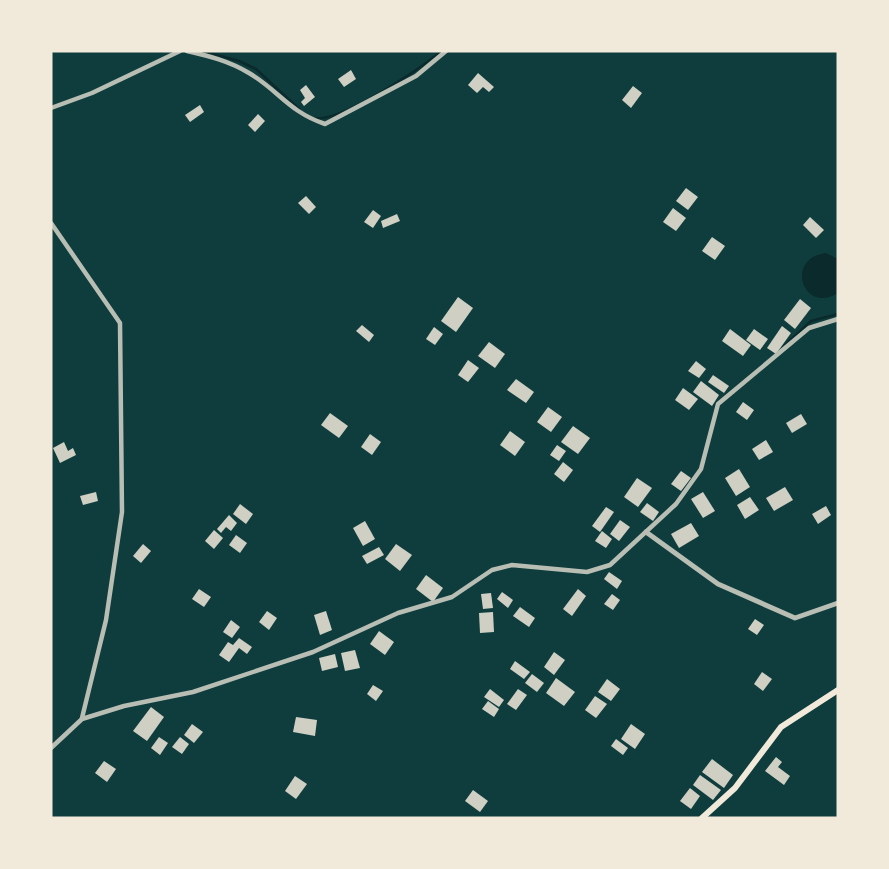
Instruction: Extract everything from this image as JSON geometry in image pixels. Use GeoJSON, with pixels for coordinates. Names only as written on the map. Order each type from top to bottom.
{"type":"FeatureCollection","features":[{"type":"Feature","properties":{"kind":"main road"},"geometry":{"type":"LineString","coordinates":[[702,818],[735,788],[780,727],[838,690]]}},
{"type":"Feature","properties":{"kind":"street"},"geometry":{"type":"LineString","coordinates":[[51,108],[92,93],[180,51]]}},
{"type":"Feature","properties":{"kind":"street"},"geometry":{"type":"LineString","coordinates":[[187,51],[216,57],[250,73],[306,117],[325,124],[416,76],[446,51]]}},
{"type":"Feature","properties":{"kind":"street"},"geometry":{"type":"LineString","coordinates":[[51,223],[120,323],[122,512],[106,620],[82,719]]}},
{"type":"Feature","properties":{"kind":"street"},"geometry":{"type":"LineString","coordinates":[[51,748],[82,719],[124,706],[193,692],[313,652],[398,613],[452,597],[492,570],[512,565],[587,572],[610,565],[676,504],[701,469],[718,404],[809,328],[838,318]]}},
{"type":"Feature","properties":{"kind":"street"},"geometry":{"type":"LineString","coordinates":[[646,532],[718,584],[795,618],[838,603]]}},
{"type":"Feature","properties":{"kind":"water"},"geometry":{"type":"Polygon","coordinates":[[[826,253],[838,259],[838,293],[826,298],[815,297],[803,283],[802,274],[805,264],[813,257],[826,253]]]}},
{"type":"Feature","properties":{"kind":"building"},"geometry":{"type":"Polygon","coordinates":[[[351,70],[356,79],[344,87],[338,79],[351,70]]]}},
{"type":"Feature","properties":{"kind":"building"},"geometry":{"type":"Polygon","coordinates":[[[478,73],[494,87],[489,92],[483,87],[477,93],[468,85],[478,73]]]}},
{"type":"Feature","properties":{"kind":"building"},"geometry":{"type":"Polygon","coordinates":[[[306,85],[315,97],[304,106],[301,102],[305,98],[300,90],[306,85]]]}},
{"type":"Feature","properties":{"kind":"building"},"geometry":{"type":"Polygon","coordinates":[[[633,86],[642,93],[631,108],[622,100],[633,86]]]}},
{"type":"Feature","properties":{"kind":"building"},"geometry":{"type":"Polygon","coordinates":[[[200,105],[204,112],[190,122],[185,115],[200,105]]]}},
{"type":"Feature","properties":{"kind":"building"},"geometry":{"type":"Polygon","coordinates":[[[258,114],[265,121],[255,132],[248,125],[258,114]]]}},
{"type":"Feature","properties":{"kind":"building"},"geometry":{"type":"Polygon","coordinates":[[[686,188],[698,197],[688,210],[676,201],[686,188]]]}},
{"type":"Feature","properties":{"kind":"building"},"geometry":{"type":"Polygon","coordinates":[[[306,196],[316,207],[309,214],[298,203],[306,196]]]}},
{"type":"Feature","properties":{"kind":"building"},"geometry":{"type":"Polygon","coordinates":[[[673,208],[686,218],[676,231],[663,222],[673,208]]]}},
{"type":"Feature","properties":{"kind":"building"},"geometry":{"type":"Polygon","coordinates":[[[373,210],[381,216],[373,228],[364,222],[373,210]]]}},
{"type":"Feature","properties":{"kind":"building"},"geometry":{"type":"Polygon","coordinates":[[[397,214],[400,221],[383,228],[381,221],[397,214]]]}},
{"type":"Feature","properties":{"kind":"building"},"geometry":{"type":"Polygon","coordinates":[[[810,217],[824,230],[816,238],[803,225],[810,217]]]}},
{"type":"Feature","properties":{"kind":"building"},"geometry":{"type":"Polygon","coordinates":[[[712,237],[725,246],[715,260],[702,251],[712,237]]]}},
{"type":"Feature","properties":{"kind":"building"},"geometry":{"type":"Polygon","coordinates":[[[458,297],[473,308],[456,332],[441,321],[458,297]]]}},
{"type":"Feature","properties":{"kind":"building"},"geometry":{"type":"Polygon","coordinates":[[[800,299],[811,308],[795,329],[784,320],[800,299]]]}},
{"type":"Feature","properties":{"kind":"building"},"geometry":{"type":"Polygon","coordinates":[[[362,325],[374,335],[369,342],[356,331],[362,325]]]}},
{"type":"Feature","properties":{"kind":"building"},"geometry":{"type":"Polygon","coordinates":[[[782,326],[791,333],[776,354],[767,348],[782,326]]]}},
{"type":"Feature","properties":{"kind":"building"},"geometry":{"type":"Polygon","coordinates":[[[434,327],[443,334],[435,345],[426,339],[434,327]]]}},
{"type":"Feature","properties":{"kind":"building"},"geometry":{"type":"Polygon","coordinates":[[[730,329],[751,345],[743,356],[722,341],[730,329]]]}},
{"type":"Feature","properties":{"kind":"building"},"geometry":{"type":"Polygon","coordinates":[[[754,329],[768,339],[760,350],[746,340],[754,329]]]}},
{"type":"Feature","properties":{"kind":"building"},"geometry":{"type":"Polygon","coordinates":[[[489,342],[505,354],[495,368],[478,356],[489,342]]]}},
{"type":"Feature","properties":{"kind":"building"},"geometry":{"type":"Polygon","coordinates":[[[468,360],[479,368],[468,382],[458,375],[468,360]]]}},
{"type":"Feature","properties":{"kind":"building"},"geometry":{"type":"Polygon","coordinates":[[[696,361],[706,369],[699,378],[688,371],[696,361]]]}},
{"type":"Feature","properties":{"kind":"building"},"geometry":{"type":"Polygon","coordinates":[[[713,375],[729,386],[724,393],[708,382],[713,375]]]}},
{"type":"Feature","properties":{"kind":"building"},"geometry":{"type":"Polygon","coordinates":[[[516,379],[534,392],[526,403],[507,390],[516,379]]]}},
{"type":"Feature","properties":{"kind":"building"},"geometry":{"type":"Polygon","coordinates":[[[701,381],[719,395],[712,406],[693,392],[701,381]]]}},
{"type":"Feature","properties":{"kind":"building"},"geometry":{"type":"Polygon","coordinates":[[[683,388],[698,399],[689,410],[675,400],[683,388]]]}},
{"type":"Feature","properties":{"kind":"building"},"geometry":{"type":"Polygon","coordinates":[[[743,402],[754,410],[747,420],[736,412],[743,402]]]}},
{"type":"Feature","properties":{"kind":"building"},"geometry":{"type":"Polygon","coordinates":[[[548,407],[562,417],[551,432],[537,422],[548,407]]]}},
{"type":"Feature","properties":{"kind":"building"},"geometry":{"type":"Polygon","coordinates":[[[330,413],[348,426],[339,438],[321,425],[330,413]]]}},
{"type":"Feature","properties":{"kind":"building"},"geometry":{"type":"Polygon","coordinates":[[[801,414],[807,424],[792,433],[786,423],[801,414]]]}},
{"type":"Feature","properties":{"kind":"building"},"geometry":{"type":"Polygon","coordinates":[[[573,426],[590,438],[578,454],[561,442],[573,426]]]}},
{"type":"Feature","properties":{"kind":"building"},"geometry":{"type":"Polygon","coordinates":[[[510,431],[525,442],[515,456],[500,445],[510,431]]]}},
{"type":"Feature","properties":{"kind":"building"},"geometry":{"type":"Polygon","coordinates":[[[370,434],[381,442],[372,455],[361,447],[370,434]]]}},
{"type":"Feature","properties":{"kind":"building"},"geometry":{"type":"Polygon","coordinates":[[[766,440],[773,452],[759,460],[752,449],[766,440]]]}},
{"type":"Feature","properties":{"kind":"building"},"geometry":{"type":"Polygon","coordinates":[[[64,442],[68,451],[73,448],[76,455],[60,463],[53,448],[64,442]]]}},
{"type":"Feature","properties":{"kind":"building"},"geometry":{"type":"Polygon","coordinates":[[[557,445],[566,451],[559,461],[550,455],[557,445]]]}},
{"type":"Feature","properties":{"kind":"building"},"geometry":{"type":"Polygon","coordinates":[[[563,462],[573,470],[564,482],[554,474],[563,462]]]}},
{"type":"Feature","properties":{"kind":"building"},"geometry":{"type":"Polygon","coordinates":[[[739,469],[750,487],[736,496],[725,478],[739,469]]]}},
{"type":"Feature","properties":{"kind":"building"},"geometry":{"type":"Polygon","coordinates":[[[681,471],[691,478],[681,491],[671,484],[681,471]]]}},
{"type":"Feature","properties":{"kind":"building"},"geometry":{"type":"Polygon","coordinates":[[[637,478],[652,488],[638,507],[624,497],[637,478]]]}},
{"type":"Feature","properties":{"kind":"building"},"geometry":{"type":"Polygon","coordinates":[[[785,487],[793,500],[774,511],[766,498],[785,487]]]}},
{"type":"Feature","properties":{"kind":"building"},"geometry":{"type":"Polygon","coordinates":[[[96,492],[98,501],[83,505],[80,496],[96,492]]]}},
{"type":"Feature","properties":{"kind":"building"},"geometry":{"type":"Polygon","coordinates":[[[703,492],[715,511],[703,518],[691,499],[703,492]]]}},
{"type":"Feature","properties":{"kind":"building"},"geometry":{"type":"Polygon","coordinates":[[[750,497],[759,510],[745,519],[737,505],[750,497]]]}},
{"type":"Feature","properties":{"kind":"building"},"geometry":{"type":"Polygon","coordinates":[[[647,503],[659,512],[653,521],[640,512],[647,503]]]}},
{"type":"Feature","properties":{"kind":"building"},"geometry":{"type":"Polygon","coordinates":[[[240,504],[253,514],[246,524],[233,514],[240,504]]]}},
{"type":"Feature","properties":{"kind":"building"},"geometry":{"type":"Polygon","coordinates":[[[826,506],[831,515],[818,524],[812,514],[826,506]]]}},
{"type":"Feature","properties":{"kind":"building"},"geometry":{"type":"Polygon","coordinates":[[[606,507],[614,512],[600,532],[592,526],[606,507]]]}},
{"type":"Feature","properties":{"kind":"building"},"geometry":{"type":"Polygon","coordinates":[[[229,515],[237,523],[231,531],[226,527],[221,533],[217,529],[229,515]]]}},
{"type":"Feature","properties":{"kind":"building"},"geometry":{"type":"Polygon","coordinates":[[[620,520],[630,527],[619,541],[610,534],[620,520]]]}},
{"type":"Feature","properties":{"kind":"building"},"geometry":{"type":"Polygon","coordinates":[[[365,521],[375,539],[363,546],[353,528],[365,521]]]}},
{"type":"Feature","properties":{"kind":"building"},"geometry":{"type":"Polygon","coordinates":[[[691,523],[699,536],[679,548],[671,534],[691,523]]]}},
{"type":"Feature","properties":{"kind":"building"},"geometry":{"type":"Polygon","coordinates":[[[214,530],[223,538],[214,549],[205,541],[214,530]]]}},
{"type":"Feature","properties":{"kind":"building"},"geometry":{"type":"Polygon","coordinates":[[[602,531],[612,539],[606,548],[595,541],[602,531]]]}},
{"type":"Feature","properties":{"kind":"building"},"geometry":{"type":"Polygon","coordinates":[[[236,535],[247,543],[240,553],[229,545],[236,535]]]}},
{"type":"Feature","properties":{"kind":"building"},"geometry":{"type":"Polygon","coordinates":[[[143,544],[151,551],[141,563],[133,556],[143,544]]]}},
{"type":"Feature","properties":{"kind":"building"},"geometry":{"type":"Polygon","coordinates":[[[396,544],[412,555],[400,571],[385,559],[396,544]]]}},
{"type":"Feature","properties":{"kind":"building"},"geometry":{"type":"Polygon","coordinates":[[[379,547],[384,555],[367,564],[362,556],[379,547]]]}},
{"type":"Feature","properties":{"kind":"building"},"geometry":{"type":"Polygon","coordinates":[[[609,572],[622,581],[617,589],[604,579],[609,572]]]}},
{"type":"Feature","properties":{"kind":"building"},"geometry":{"type":"Polygon","coordinates":[[[426,575],[443,588],[433,602],[416,589],[426,575]]]}},
{"type":"Feature","properties":{"kind":"building"},"geometry":{"type":"Polygon","coordinates":[[[199,589],[211,597],[204,607],[192,599],[199,589]]]}},
{"type":"Feature","properties":{"kind":"building"},"geometry":{"type":"Polygon","coordinates":[[[578,589],[586,596],[572,616],[563,609],[578,589]]]}},
{"type":"Feature","properties":{"kind":"building"},"geometry":{"type":"Polygon","coordinates":[[[502,592],[513,600],[508,608],[497,599],[502,592]]]}},
{"type":"Feature","properties":{"kind":"building"},"geometry":{"type":"Polygon","coordinates":[[[491,593],[493,608],[483,609],[481,594],[491,593]]]}},
{"type":"Feature","properties":{"kind":"building"},"geometry":{"type":"Polygon","coordinates":[[[612,594],[620,600],[613,610],[604,604],[612,594]]]}},
{"type":"Feature","properties":{"kind":"building"},"geometry":{"type":"Polygon","coordinates":[[[520,607],[535,618],[529,627],[513,616],[520,607]]]}},
{"type":"Feature","properties":{"kind":"building"},"geometry":{"type":"Polygon","coordinates":[[[267,611],[277,618],[269,630],[259,622],[267,611]]]}},
{"type":"Feature","properties":{"kind":"building"},"geometry":{"type":"Polygon","coordinates":[[[326,611],[332,630],[320,635],[314,615],[326,611]]]}},
{"type":"Feature","properties":{"kind":"building"},"geometry":{"type":"Polygon","coordinates":[[[493,612],[494,632],[480,633],[479,613],[493,612]]]}},
{"type":"Feature","properties":{"kind":"building"},"geometry":{"type":"Polygon","coordinates":[[[755,619],[764,625],[757,635],[748,629],[755,619]]]}},
{"type":"Feature","properties":{"kind":"building"},"geometry":{"type":"Polygon","coordinates":[[[231,620],[240,627],[232,638],[223,632],[231,620]]]}},
{"type":"Feature","properties":{"kind":"building"},"geometry":{"type":"Polygon","coordinates":[[[379,631],[394,642],[385,655],[370,644],[379,631]]]}},
{"type":"Feature","properties":{"kind":"building"},"geometry":{"type":"Polygon","coordinates":[[[239,638],[252,647],[247,654],[239,648],[229,662],[219,655],[228,642],[233,645],[239,638]]]}},
{"type":"Feature","properties":{"kind":"building"},"geometry":{"type":"Polygon","coordinates":[[[355,650],[360,668],[345,671],[341,653],[355,650]]]}},
{"type":"Feature","properties":{"kind":"building"},"geometry":{"type":"Polygon","coordinates":[[[554,652],[565,660],[554,675],[544,667],[554,652]]]}},
{"type":"Feature","properties":{"kind":"building"},"geometry":{"type":"Polygon","coordinates":[[[335,654],[338,667],[322,671],[319,658],[335,654]]]}},
{"type":"Feature","properties":{"kind":"building"},"geometry":{"type":"Polygon","coordinates":[[[515,661],[530,672],[524,679],[510,669],[515,661]]]}},
{"type":"Feature","properties":{"kind":"building"},"geometry":{"type":"Polygon","coordinates":[[[762,672],[772,679],[763,691],[754,684],[762,672]]]}},
{"type":"Feature","properties":{"kind":"building"},"geometry":{"type":"Polygon","coordinates":[[[532,674],[544,683],[537,692],[525,683],[532,674]]]}},
{"type":"Feature","properties":{"kind":"building"},"geometry":{"type":"Polygon","coordinates":[[[556,678],[575,692],[564,706],[546,693],[556,678]]]}},
{"type":"Feature","properties":{"kind":"building"},"geometry":{"type":"Polygon","coordinates":[[[607,679],[620,689],[611,701],[598,692],[607,679]]]}},
{"type":"Feature","properties":{"kind":"building"},"geometry":{"type":"Polygon","coordinates":[[[373,685],[383,691],[376,701],[367,694],[373,685]]]}},
{"type":"Feature","properties":{"kind":"building"},"geometry":{"type":"Polygon","coordinates":[[[490,689],[504,700],[499,707],[484,697],[490,689]]]}},
{"type":"Feature","properties":{"kind":"building"},"geometry":{"type":"Polygon","coordinates":[[[518,689],[527,695],[516,710],[507,704],[518,689]]]}},
{"type":"Feature","properties":{"kind":"building"},"geometry":{"type":"Polygon","coordinates":[[[595,696],[607,704],[596,718],[585,710],[595,696]]]}},
{"type":"Feature","properties":{"kind":"building"},"geometry":{"type":"Polygon","coordinates":[[[488,701],[499,709],[494,717],[482,709],[488,701]]]}},
{"type":"Feature","properties":{"kind":"building"},"geometry":{"type":"Polygon","coordinates":[[[151,707],[164,717],[147,741],[133,731],[151,707]]]}},
{"type":"Feature","properties":{"kind":"building"},"geometry":{"type":"Polygon","coordinates":[[[296,717],[317,720],[315,736],[293,732],[296,717]]]}},
{"type":"Feature","properties":{"kind":"building"},"geometry":{"type":"Polygon","coordinates":[[[192,724],[203,732],[194,743],[184,735],[192,724]]]}},
{"type":"Feature","properties":{"kind":"building"},"geometry":{"type":"Polygon","coordinates":[[[631,724],[645,734],[635,749],[621,739],[631,724]]]}},
{"type":"Feature","properties":{"kind":"building"},"geometry":{"type":"Polygon","coordinates":[[[159,737],[168,743],[160,755],[151,748],[159,737]]]}},
{"type":"Feature","properties":{"kind":"building"},"geometry":{"type":"Polygon","coordinates":[[[180,737],[189,744],[182,754],[172,747],[180,737]]]}},
{"type":"Feature","properties":{"kind":"building"},"geometry":{"type":"Polygon","coordinates":[[[616,739],[628,748],[623,755],[611,746],[616,739]]]}},
{"type":"Feature","properties":{"kind":"building"},"geometry":{"type":"Polygon","coordinates":[[[776,757],[782,762],[778,767],[790,776],[784,785],[765,771],[776,757]]]}},
{"type":"Feature","properties":{"kind":"building"},"geometry":{"type":"Polygon","coordinates":[[[712,759],[733,775],[724,788],[702,772],[712,759]]]}},
{"type":"Feature","properties":{"kind":"building"},"geometry":{"type":"Polygon","coordinates":[[[104,761],[116,769],[107,782],[95,773],[104,761]]]}},
{"type":"Feature","properties":{"kind":"building"},"geometry":{"type":"Polygon","coordinates":[[[700,775],[721,790],[713,800],[693,785],[700,775]]]}},
{"type":"Feature","properties":{"kind":"building"},"geometry":{"type":"Polygon","coordinates":[[[295,776],[307,784],[296,799],[285,791],[295,776]]]}},
{"type":"Feature","properties":{"kind":"building"},"geometry":{"type":"Polygon","coordinates":[[[690,788],[700,796],[691,809],[680,801],[690,788]]]}},
{"type":"Feature","properties":{"kind":"building"},"geometry":{"type":"Polygon","coordinates":[[[473,790],[488,801],[480,812],[465,801],[473,790]]]}},
{"type":"Feature","properties":{"kind":"waterway"},"geometry":{"type":"LineString","coordinates":[[203,51],[239,61],[256,69],[299,109]]}},
{"type":"Feature","properties":{"kind":"waterway"},"geometry":{"type":"LineString","coordinates":[[314,118],[326,117],[360,104],[442,51]]}},
{"type":"Feature","properties":{"kind":"waterway"},"geometry":{"type":"LineString","coordinates":[[783,347],[811,321],[838,314]]}}]}
